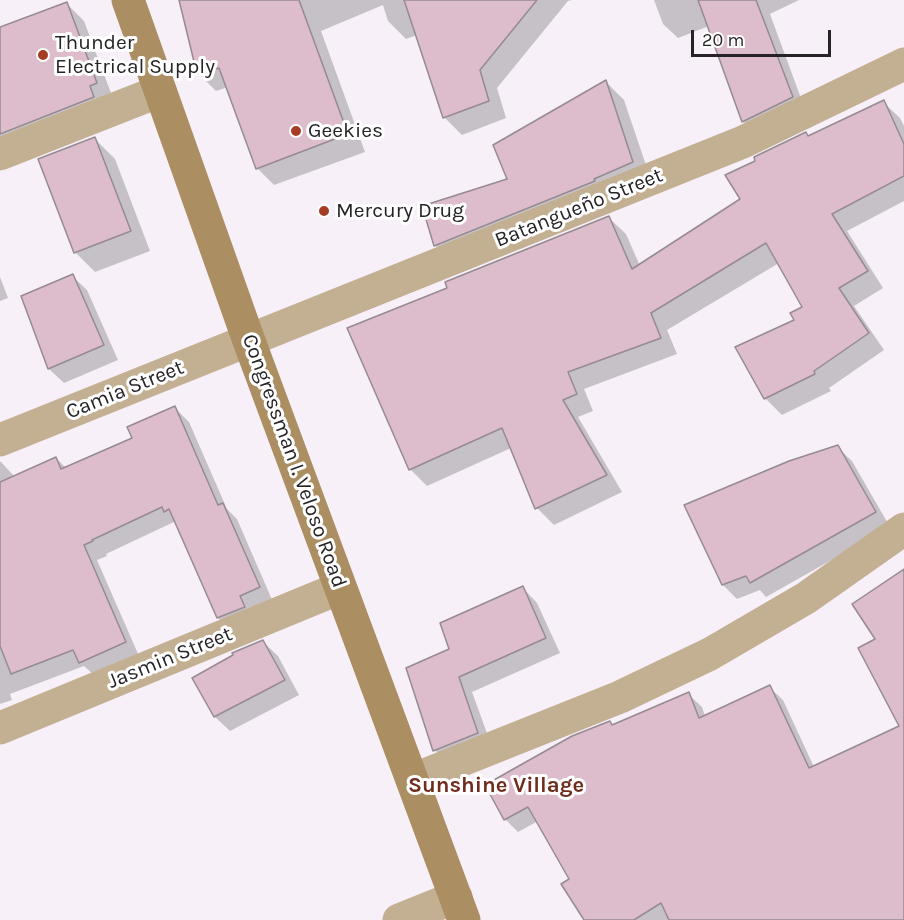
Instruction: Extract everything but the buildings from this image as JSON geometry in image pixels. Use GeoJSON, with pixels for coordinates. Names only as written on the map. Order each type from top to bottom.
{"type":"FeatureCollection","features":[{"type":"Feature","properties":{"kind":"main road","name":"Congressman I. Veloso Road"},"geometry":{"type":"LineString","coordinates":[[128,0],[249,341],[460,909]]}},
{"type":"Feature","properties":{"kind":"street","name":"Batangueño Street"},"geometry":{"type":"LineString","coordinates":[[249,341],[743,142],[904,64]]}},
{"type":"Feature","properties":{"kind":"street"},"geometry":{"type":"LineString","coordinates":[[0,154],[160,91]]}},
{"type":"Feature","properties":{"kind":"street","name":"Camia Street"},"geometry":{"type":"LineString","coordinates":[[0,440],[249,341]]}},
{"type":"Feature","properties":{"kind":"street"},"geometry":{"type":"LineString","coordinates":[[412,780],[620,697],[710,654],[806,598],[904,529]]}},
{"type":"Feature","properties":{"kind":"street","name":"Jasmin Street"},"geometry":{"type":"LineString","coordinates":[[0,728],[340,588]]}},
{"type":"Feature","properties":{"kind":"street"},"geometry":{"type":"LineString","coordinates":[[399,920],[460,909]]}},
{"type":"Feature","properties":{"kind":"place","name":"Thunder Electrical Supply"},"geometry":{"type":"Point","coordinates":[43,55]}},
{"type":"Feature","properties":{"kind":"place","name":"Geekies"},"geometry":{"type":"Point","coordinates":[296,131]}},
{"type":"Feature","properties":{"kind":"place","name":"Mercury Drug"},"geometry":{"type":"Point","coordinates":[324,211]}},
{"type":"Feature","properties":{"kind":"district","name":"Sunshine Village"},"geometry":{"type":"Point","coordinates":[496,786]}}]}
